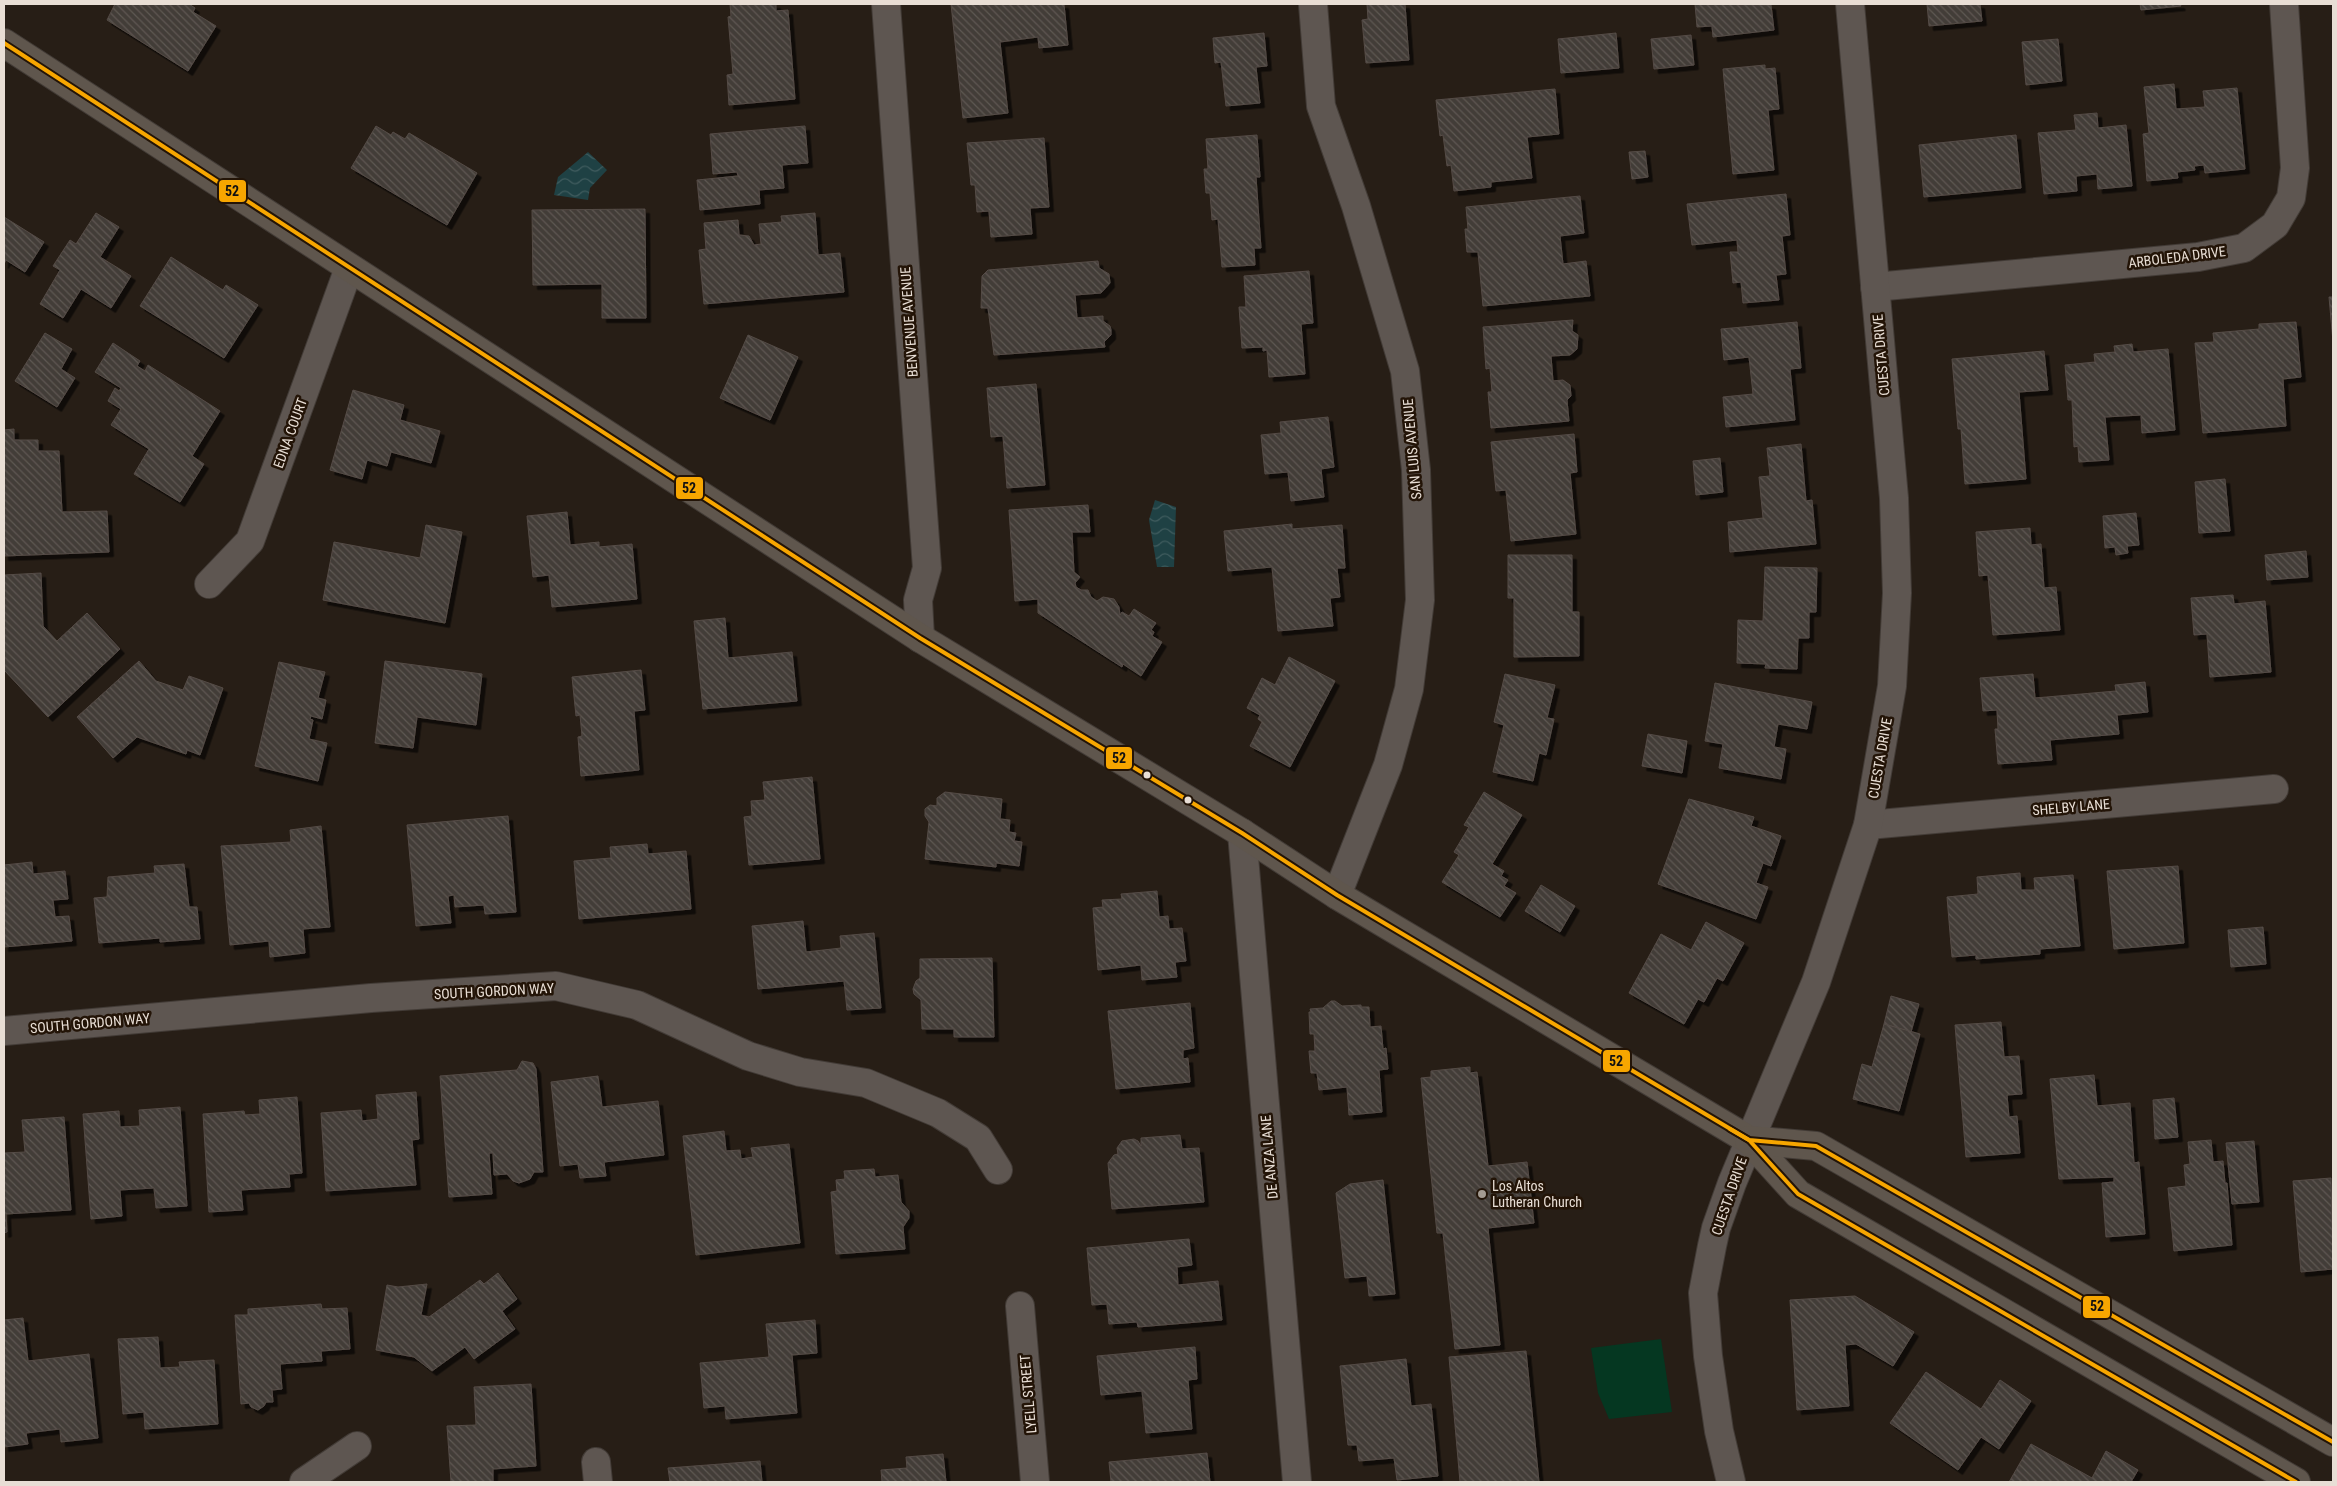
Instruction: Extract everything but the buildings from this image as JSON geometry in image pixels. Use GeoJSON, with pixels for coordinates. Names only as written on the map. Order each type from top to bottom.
{"type":"FeatureCollection","features":[{"type":"Feature","properties":{"kind":"main road"},"geometry":{"type":"LineString","coordinates":[[4,42],[920,638],[1242,833],[1337,895],[1749,1140],[1798,1194],[2296,1482]]}},
{"type":"Feature","properties":{"kind":"main road"},"geometry":{"type":"LineString","coordinates":[[1749,1140],[1816,1146],[2333,1442]]}},
{"type":"Feature","properties":{"kind":"street","name":"BENVENUE AVENUE"},"geometry":{"type":"LineString","coordinates":[[886,4],[927,568],[918,600],[920,638]]}},
{"type":"Feature","properties":{"kind":"street","name":"SAN LUIS AVENUE"},"geometry":{"type":"LineString","coordinates":[[1313,4],[1321,106],[1356,206],[1405,372],[1416,470],[1420,600],[1409,689],[1388,765],[1337,895]]}},
{"type":"Feature","properties":{"kind":"street","name":"CUESTA DRIVE"},"geometry":{"type":"LineString","coordinates":[[1731,1482],[1718,1431],[1708,1356],[1703,1294],[1716,1228],[1749,1140],[1816,982],[1868,825],[1892,686],[1897,593],[1894,498],[1850,4]]}},
{"type":"Feature","properties":{"kind":"street","name":"ARBOLEDA DRIVE"},"geometry":{"type":"LineString","coordinates":[[1875,287],[2198,257],[2244,248],[2275,226],[2291,198],[2295,168],[2284,4]]}},
{"type":"Feature","properties":{"kind":"street","name":"EDNA COURT"},"geometry":{"type":"LineString","coordinates":[[209,584],[250,541],[349,268]]}},
{"type":"Feature","properties":{"kind":"street","name":"SHELBY LANE"},"geometry":{"type":"LineString","coordinates":[[1868,825],[2274,789]]}},
{"type":"Feature","properties":{"kind":"street","name":"DE ANZA LANE"},"geometry":{"type":"LineString","coordinates":[[1242,833],[1297,1482]]}},
{"type":"Feature","properties":{"kind":"street","name":"SOUTH GORDON WAY"},"geometry":{"type":"LineString","coordinates":[[4,1031],[371,998],[556,986],[637,1005],[748,1056],[800,1072],[866,1083],[938,1113],[978,1138],[998,1170]]}},
{"type":"Feature","properties":{"kind":"street","name":"LYELL STREET"},"geometry":{"type":"LineString","coordinates":[[1020,1306],[1035,1482]]}},
{"type":"Feature","properties":{"kind":"street"},"geometry":{"type":"LineString","coordinates":[[304,1482],[357,1446]]}},
{"type":"Feature","properties":{"kind":"green space"},"geometry":{"type":"Polygon","coordinates":[[[1661,1339],[1672,1412],[1609,1419],[1598,1393],[1591,1348],[1661,1339]]]}},
{"type":"Feature","properties":{"kind":"water"},"geometry":{"type":"Polygon","coordinates":[[[588,152],[607,170],[590,188],[588,200],[554,195],[558,177],[588,152]]]}},
{"type":"Feature","properties":{"kind":"water"},"geometry":{"type":"Polygon","coordinates":[[[1155,500],[1176,507],[1174,567],[1157,567],[1149,520],[1155,500]]]}},
{"type":"Feature","properties":{"kind":"transit line","name":"52"},"geometry":{"type":"LineString","coordinates":[[4,43],[920,638],[1242,833],[1337,895],[1749,1140],[1816,1146],[2333,1442]]}},
{"type":"Feature","properties":{"kind":"transit line","name":"52"},"geometry":{"type":"LineString","coordinates":[[1730,1129],[1749,1140],[1798,1194],[2296,1482]]}},
{"type":"Feature","properties":{"kind":"place","name":"Los Altos Lutheran Church"},"geometry":{"type":"Point","coordinates":[1482,1194]}}]}
